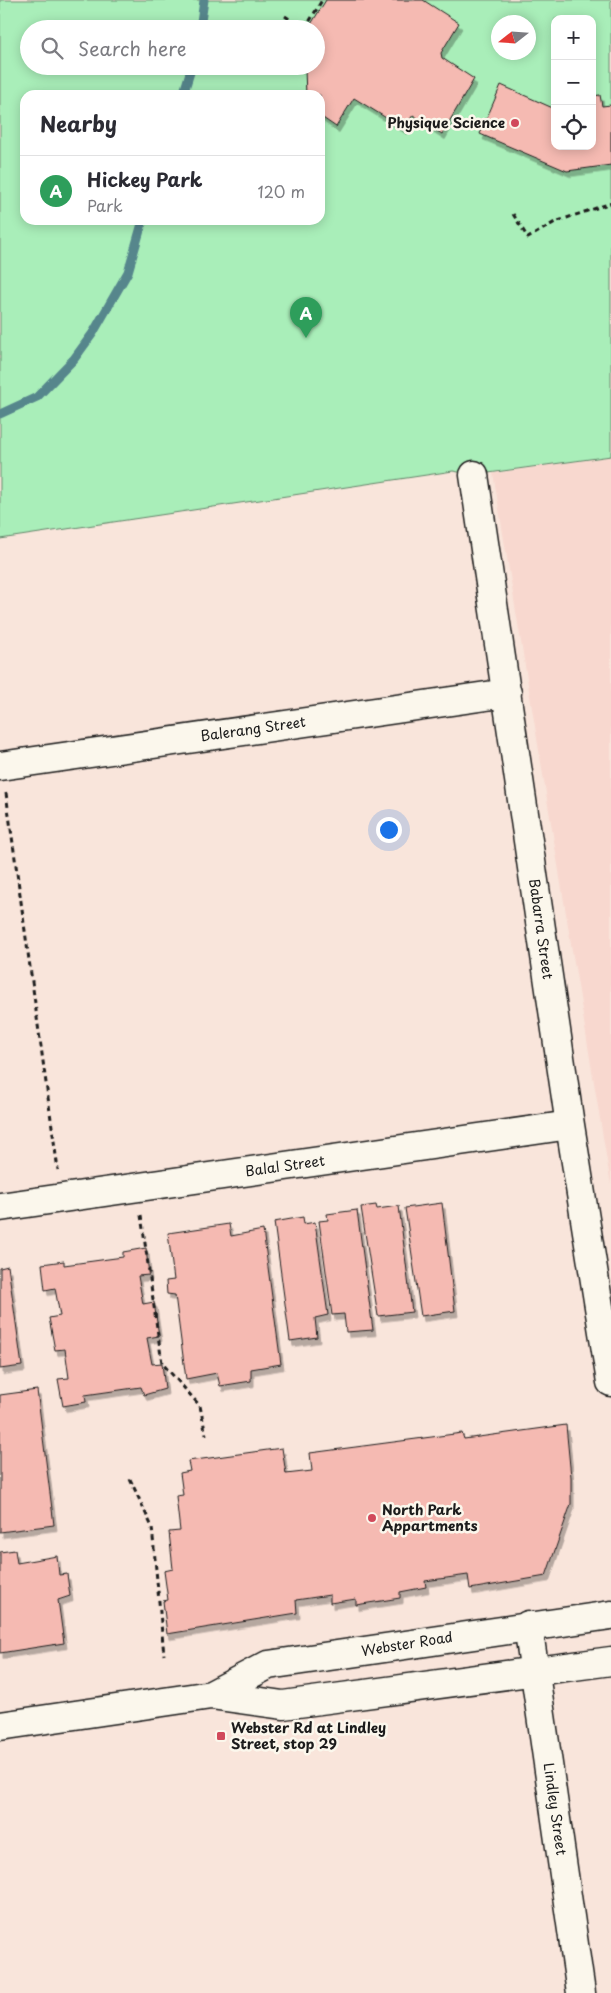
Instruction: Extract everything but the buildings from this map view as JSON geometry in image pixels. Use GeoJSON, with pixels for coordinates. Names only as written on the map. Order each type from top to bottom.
{"type":"FeatureCollection","features":[{"type":"Feature","properties":{"kind":"street","name":"Babarra Street"},"geometry":{"type":"LineString","coordinates":[[474,475],[570,1126],[602,1275],[611,1382]]}},
{"type":"Feature","properties":{"kind":"street","name":"Balerang Street"},"geometry":{"type":"LineString","coordinates":[[1,766],[507,693]]}},
{"type":"Feature","properties":{"kind":"street","name":"Balal Street"},"geometry":{"type":"LineString","coordinates":[[0,1207],[570,1126]]}},
{"type":"Feature","properties":{"kind":"street","name":"Webster Road"},"geometry":{"type":"LineString","coordinates":[[211,1695],[268,1665],[611,1614]]}},
{"type":"Feature","properties":{"kind":"street","name":"Lindley Street"},"geometry":{"type":"LineString","coordinates":[[528,1625],[581,1993]]}},
{"type":"Feature","properties":{"kind":"street","name":"Webster Road"},"geometry":{"type":"LineString","coordinates":[[0,1726],[211,1695],[283,1705],[611,1661]]}},
{"type":"Feature","properties":{"kind":"path"},"geometry":{"type":"LineString","coordinates":[[310,20],[322,0]]}},
{"type":"Feature","properties":{"kind":"path"},"geometry":{"type":"LineString","coordinates":[[285,16],[291,20]]}},
{"type":"Feature","properties":{"kind":"path"},"geometry":{"type":"LineString","coordinates":[[513,214],[528,238],[555,222],[611,203]]}},
{"type":"Feature","properties":{"kind":"path"},"geometry":{"type":"LineString","coordinates":[[1,766],[61,1198]]}},
{"type":"Feature","properties":{"kind":"path"},"geometry":{"type":"LineString","coordinates":[[137,1187],[162,1363],[200,1406],[206,1435]]}},
{"type":"Feature","properties":{"kind":"path"},"geometry":{"type":"LineString","coordinates":[[130,1479],[152,1527],[164,1656]]}},
{"type":"Feature","properties":{"kind":"shaded area"},"geometry":{"type":"Polygon","coordinates":[[[611,456],[611,1185],[493,473],[611,456]]]}},
{"type":"Feature","properties":{"kind":"green space"},"geometry":{"type":"Polygon","coordinates":[[[0,0],[611,0],[611,456],[474,475],[453,471],[0,539],[0,0]]]}},
{"type":"Feature","properties":{"kind":"waterway"},"geometry":{"type":"LineString","coordinates":[[201,20],[204,0]]}},
{"type":"Feature","properties":{"kind":"waterway"},"geometry":{"type":"LineString","coordinates":[[185,90],[189,75]]}},
{"type":"Feature","properties":{"kind":"waterway"},"geometry":{"type":"LineString","coordinates":[[0,414],[37,397],[74,359],[93,333],[128,272],[142,225]]}},
{"type":"Feature","properties":{"kind":"place","name":"Physique Science"},"geometry":{"type":"Point","coordinates":[515,123]}},
{"type":"Feature","properties":{"kind":"place","name":"Hickey Park"},"geometry":{"type":"Point","coordinates":[306,338]}},
{"type":"Feature","properties":{"kind":"place","name":"North Park Appartments"},"geometry":{"type":"Point","coordinates":[372,1518]}},
{"type":"Feature","properties":{"kind":"place","name":"Webster Rd at Lindley Street, stop 29"},"geometry":{"type":"Point","coordinates":[221,1736]}}]}
